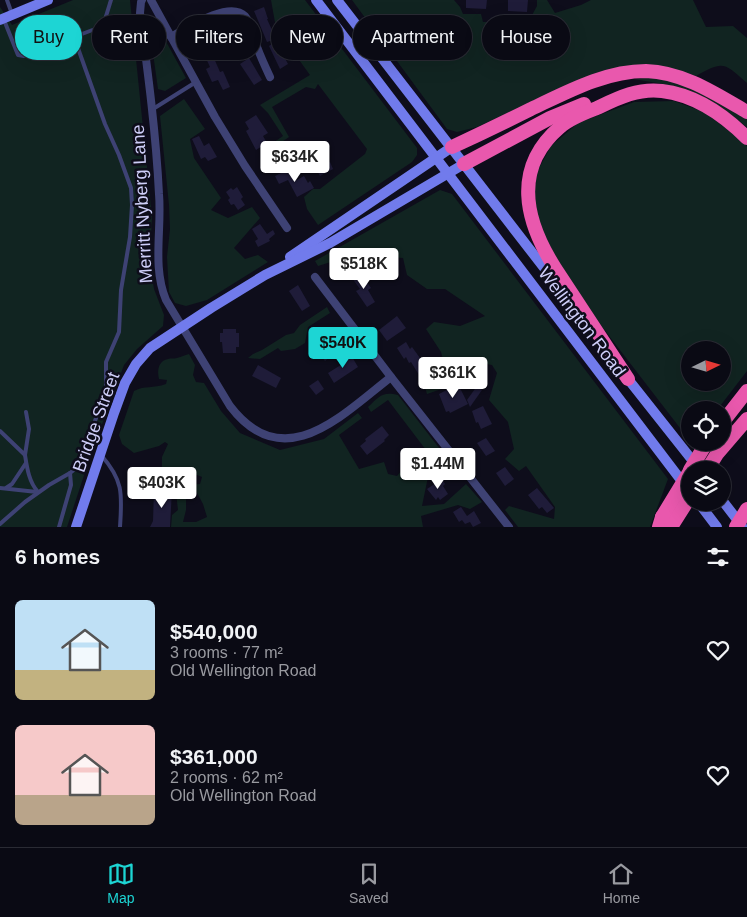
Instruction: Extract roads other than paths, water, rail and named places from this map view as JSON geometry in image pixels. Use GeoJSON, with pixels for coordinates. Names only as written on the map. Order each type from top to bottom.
{"type":"FeatureCollection","features":[{"type":"Feature","properties":{"kind":"highway"},"geometry":{"type":"LineString","coordinates":[[452,147],[576,88],[623,73],[646,71],[684,79],[716,93],[747,112]]}},
{"type":"Feature","properties":{"kind":"highway"},"geometry":{"type":"LineString","coordinates":[[464,164],[550,118],[593,100],[650,90],[660,90],[693,99],[710,108],[747,138]]}},
{"type":"Feature","properties":{"kind":"highway"},"geometry":{"type":"LineString","coordinates":[[628,379],[544,250],[535,232],[528,196],[529,179],[535,160],[560,126],[577,116],[629,93]]}},
{"type":"Feature","properties":{"kind":"highway"},"geometry":{"type":"LineString","coordinates":[[731,412],[747,392]]}},
{"type":"Feature","properties":{"kind":"highway"},"geometry":{"type":"LineString","coordinates":[[713,461],[747,419]]}},
{"type":"Feature","properties":{"kind":"highway"},"geometry":{"type":"LineString","coordinates":[[666,524],[681,490]]}},
{"type":"Feature","properties":{"kind":"highway"},"geometry":{"type":"LineString","coordinates":[[666,524],[681,507]]}},
{"type":"Feature","properties":{"kind":"highway"},"geometry":{"type":"LineString","coordinates":[[736,527],[747,509]]}},
{"type":"Feature","properties":{"kind":"main road"},"geometry":{"type":"LineString","coordinates":[[5,17],[48,0]]}},
{"type":"Feature","properties":{"kind":"main road"},"geometry":{"type":"LineString","coordinates":[[316,0],[448,173]]}},
{"type":"Feature","properties":{"kind":"main road"},"geometry":{"type":"LineString","coordinates":[[340,2],[464,164]]}},
{"type":"Feature","properties":{"kind":"main road","name":"Bridge Street"},"geometry":{"type":"LineString","coordinates":[[76,527],[120,396],[136,364],[154,345],[265,275],[322,234],[452,147]]}},
{"type":"Feature","properties":{"kind":"main road","name":"Bridge Street"},"geometry":{"type":"LineString","coordinates":[[265,275],[330,243],[464,164]]}},
{"type":"Feature","properties":{"kind":"main road","name":"Wellington Road"},"geometry":{"type":"LineString","coordinates":[[464,164],[693,461]]}},
{"type":"Feature","properties":{"kind":"main road","name":"Wellington Road"},"geometry":{"type":"LineString","coordinates":[[448,173],[681,480]]}},
{"type":"Feature","properties":{"kind":"main road"},"geometry":{"type":"LineString","coordinates":[[705,511],[717,527]]}},
{"type":"Feature","properties":{"kind":"main road"},"geometry":{"type":"LineString","coordinates":[[730,511],[742,527]]}},
{"type":"Feature","properties":{"kind":"street"},"geometry":{"type":"LineString","coordinates":[[151,0],[245,166],[287,228]]}},
{"type":"Feature","properties":{"kind":"street","name":"Merritt Nyberg Lane"},"geometry":{"type":"LineString","coordinates":[[141,1],[140,13],[152,109],[160,214],[159,274],[164,295],[182,328],[236,413],[250,426],[266,435],[294,438],[304,436],[321,430],[391,377]]}},
{"type":"Feature","properties":{"kind":"street"},"geometry":{"type":"LineString","coordinates":[[171,37],[218,12],[228,9],[240,12],[249,23],[270,77]]}},
{"type":"Feature","properties":{"kind":"street"},"geometry":{"type":"LineString","coordinates":[[315,277],[509,527]]}},
{"type":"Feature","properties":{"kind":"lane"},"geometry":{"type":"LineString","coordinates":[[7,0],[5,17],[15,46]]}},
{"type":"Feature","properties":{"kind":"lane"},"geometry":{"type":"LineString","coordinates":[[82,34],[103,26],[111,0]]}},
{"type":"Feature","properties":{"kind":"lane"},"geometry":{"type":"LineString","coordinates":[[0,524],[24,502],[79,466],[84,457],[92,428],[106,394],[106,362],[119,332],[121,290],[130,238],[131,188],[82,59]]}},
{"type":"Feature","properties":{"kind":"lane"},"geometry":{"type":"LineString","coordinates":[[152,109],[196,82]]}},
{"type":"Feature","properties":{"kind":"lane"},"geometry":{"type":"LineString","coordinates":[[26,412],[29,429],[25,455],[26,462],[31,481],[38,492]]}},
{"type":"Feature","properties":{"kind":"lane"},"geometry":{"type":"LineString","coordinates":[[0,431],[25,455]]}},
{"type":"Feature","properties":{"kind":"lane"},"geometry":{"type":"LineString","coordinates":[[100,454],[114,471],[120,487],[120,527]]}},
{"type":"Feature","properties":{"kind":"lane"},"geometry":{"type":"LineString","coordinates":[[6,488],[12,484],[26,462]]}},
{"type":"Feature","properties":{"kind":"lane"},"geometry":{"type":"LineString","coordinates":[[59,527],[71,485],[70,473]]}},
{"type":"Feature","properties":{"kind":"lane"},"geometry":{"type":"LineString","coordinates":[[0,488],[38,492]]}}]}
